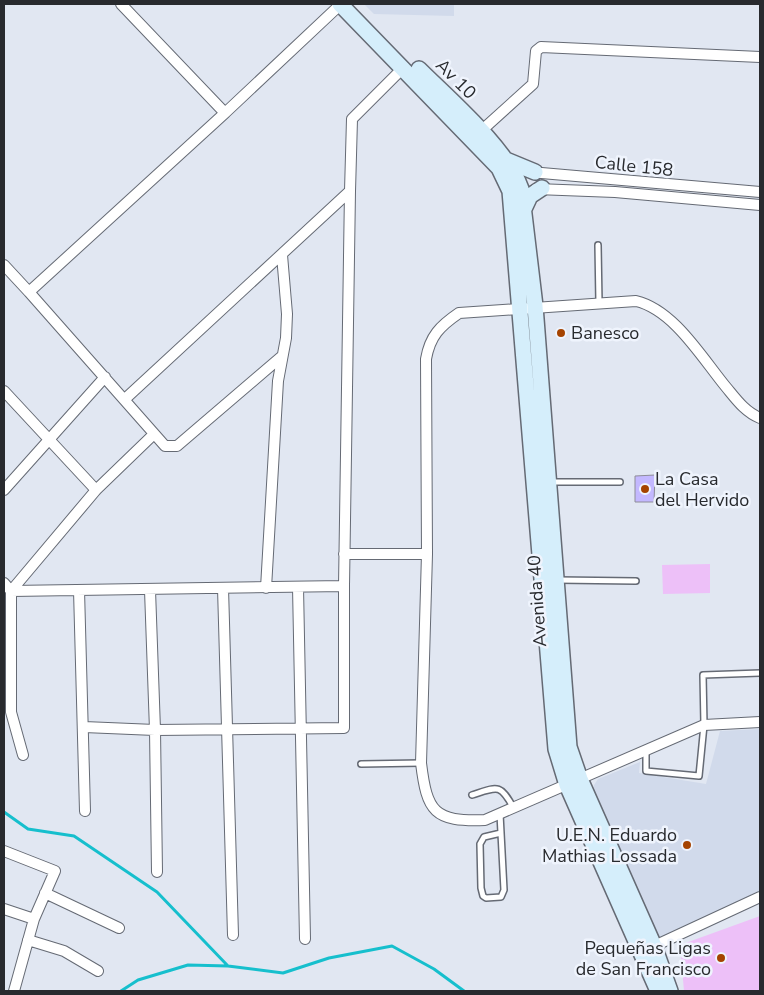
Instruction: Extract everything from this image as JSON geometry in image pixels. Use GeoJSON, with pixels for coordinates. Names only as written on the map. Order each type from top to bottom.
{"type":"FeatureCollection","features":[{"type":"Feature","properties":{"kind":"street"},"geometry":{"type":"LineString","coordinates":[[121,4],[225,113]]}},
{"type":"Feature","properties":{"kind":"street"},"geometry":{"type":"LineString","coordinates":[[29,292],[225,113],[340,4],[404,67],[513,184],[760,206]]}},
{"type":"Feature","properties":{"kind":"street","name":"Av 10"},"geometry":{"type":"LineString","coordinates":[[354,4],[481,130],[502,158],[513,184]]}},
{"type":"Feature","properties":{"kind":"street"},"geometry":{"type":"LineString","coordinates":[[481,130],[533,84],[536,51],[541,47],[760,57]]}},
{"type":"Feature","properties":{"kind":"street"},"geometry":{"type":"LineString","coordinates":[[84,727],[156,730],[344,728],[344,554],[352,118],[404,67]]}},
{"type":"Feature","properties":{"kind":"street"},"geometry":{"type":"LineString","coordinates":[[502,158],[535,172]]}},
{"type":"Feature","properties":{"kind":"street","name":"Calle 158"},"geometry":{"type":"LineString","coordinates":[[513,184],[535,172],[722,191],[760,192]]}},
{"type":"Feature","properties":{"kind":"street"},"geometry":{"type":"LineString","coordinates":[[601,179],[601,191]]}},
{"type":"Feature","properties":{"kind":"street","name":"Avenida 40"},"geometry":{"type":"LineString","coordinates":[[513,184],[523,211],[527,307],[554,729],[560,766],[574,782]]}},
{"type":"Feature","properties":{"kind":"street","name":"Avenida 40"},"geometry":{"type":"LineString","coordinates":[[513,184],[527,307],[541,394],[566,723],[574,782],[648,950],[670,991]]}},
{"type":"Feature","properties":{"kind":"street"},"geometry":{"type":"LineString","coordinates":[[652,195],[653,184]]}},
{"type":"Feature","properties":{"kind":"street"},"geometry":{"type":"LineString","coordinates":[[687,187],[687,198]]}},
{"type":"Feature","properties":{"kind":"street"},"geometry":{"type":"LineString","coordinates":[[523,211],[530,196],[542,188]]}},
{"type":"Feature","properties":{"kind":"street"},"geometry":{"type":"LineString","coordinates":[[125,399],[350,191]]}},
{"type":"Feature","properties":{"kind":"street"},"geometry":{"type":"LineString","coordinates":[[722,191],[722,202]]}},
{"type":"Feature","properties":{"kind":"street"},"geometry":{"type":"LineString","coordinates":[[266,588],[281,357],[286,338],[287,314],[282,254]]}},
{"type":"Feature","properties":{"kind":"street"},"geometry":{"type":"LineString","coordinates":[[4,266],[125,399],[164,446],[177,446],[281,357]]}},
{"type":"Feature","properties":{"kind":"street"},"geometry":{"type":"LineString","coordinates":[[760,418],[740,405],[662,312],[650,304],[636,301],[459,312],[443,323],[432,335],[426,360],[427,554],[421,763],[425,794],[437,812],[460,821],[485,820],[704,725],[760,722]]}},
{"type":"Feature","properties":{"kind":"street"},"geometry":{"type":"LineString","coordinates":[[4,490],[105,377]]}},
{"type":"Feature","properties":{"kind":"street"},"geometry":{"type":"LineString","coordinates":[[4,391],[96,490]]}},
{"type":"Feature","properties":{"kind":"street"},"geometry":{"type":"LineString","coordinates":[[23,755],[11,712],[8,587],[96,490],[154,434]]}},
{"type":"Feature","properties":{"kind":"street"},"geometry":{"type":"LineString","coordinates":[[344,554],[427,554]]}},
{"type":"Feature","properties":{"kind":"street"},"geometry":{"type":"LineString","coordinates":[[8,587],[150,590],[344,586]]}},
{"type":"Feature","properties":{"kind":"street"},"geometry":{"type":"LineString","coordinates":[[298,587],[305,939]]}},
{"type":"Feature","properties":{"kind":"street"},"geometry":{"type":"LineString","coordinates":[[223,588],[233,935]]}},
{"type":"Feature","properties":{"kind":"street"},"geometry":{"type":"LineString","coordinates":[[79,590],[85,811]]}},
{"type":"Feature","properties":{"kind":"street"},"geometry":{"type":"LineString","coordinates":[[150,590],[156,730],[157,872]]}},
{"type":"Feature","properties":{"kind":"street"},"geometry":{"type":"LineString","coordinates":[[4,851],[56,870],[34,919],[14,991]]}},
{"type":"Feature","properties":{"kind":"street"},"geometry":{"type":"LineString","coordinates":[[45,893],[119,928]]}},
{"type":"Feature","properties":{"kind":"street"},"geometry":{"type":"LineString","coordinates":[[648,950],[760,897]]}},
{"type":"Feature","properties":{"kind":"street"},"geometry":{"type":"LineString","coordinates":[[4,909],[34,919]]}},
{"type":"Feature","properties":{"kind":"street"},"geometry":{"type":"LineString","coordinates":[[28,940],[64,951],[98,971]]}},
{"type":"Feature","properties":{"kind":"street","name":"Avenida 40"},"geometry":{"type":"LineString","coordinates":[[648,950],[658,991]]}},
{"type":"Feature","properties":{"kind":"lane"},"geometry":{"type":"LineString","coordinates":[[598,245],[599,303]]}},
{"type":"Feature","properties":{"kind":"lane"},"geometry":{"type":"LineString","coordinates":[[541,394],[548,405],[551,417]]}},
{"type":"Feature","properties":{"kind":"lane"},"geometry":{"type":"LineString","coordinates":[[545,443],[549,438],[552,427]]}},
{"type":"Feature","properties":{"kind":"lane"},"geometry":{"type":"LineString","coordinates":[[547,482],[620,482]]}},
{"type":"Feature","properties":{"kind":"lane"},"geometry":{"type":"LineString","coordinates":[[554,580],[636,581]]}},
{"type":"Feature","properties":{"kind":"lane"},"geometry":{"type":"LineString","coordinates":[[646,750],[646,770],[699,776],[704,725],[703,675],[760,673]]}},
{"type":"Feature","properties":{"kind":"lane"},"geometry":{"type":"LineString","coordinates":[[361,764],[421,763]]}},
{"type":"Feature","properties":{"kind":"lane"},"geometry":{"type":"LineString","coordinates":[[472,795],[493,788],[504,790],[513,808]]}},
{"type":"Feature","properties":{"kind":"lane"},"geometry":{"type":"LineString","coordinates":[[500,814],[501,833],[504,890],[501,897],[486,898],[481,888],[480,844],[484,837],[501,833]]}},
{"type":"Feature","properties":{"kind":"shaded area"},"geometry":{"type":"Polygon","coordinates":[[[364,4],[454,4],[454,16],[374,14],[364,4]]]}},
{"type":"Feature","properties":{"kind":"shaded area"},"geometry":{"type":"Polygon","coordinates":[[[710,564],[710,593],[663,594],[662,565],[710,564]]]}},
{"type":"Feature","properties":{"kind":"shaded area","name":"U.E.N. Eduardo Mathias Lossada"},"geometry":{"type":"Polygon","coordinates":[[[760,729],[760,897],[654,946],[592,793],[594,785],[598,779],[640,762],[639,773],[706,784],[720,731],[760,729]]]}},
{"type":"Feature","properties":{"kind":"shaded area","name":"Pequeñas Ligas de San Francisco"},"geometry":{"type":"Polygon","coordinates":[[[760,916],[760,991],[684,991],[680,945],[760,916]]]}},
{"type":"Feature","properties":{"kind":"building","name":"La Casa del Hervido"},"geometry":{"type":"Polygon","coordinates":[[[655,475],[654,502],[635,502],[635,476],[655,475]]]}},
{"type":"Feature","properties":{"kind":"waterway"},"geometry":{"type":"LineString","coordinates":[[4,812],[28,829],[74,836],[157,892],[228,966],[283,973],[329,958],[392,946],[434,969],[464,991]]}},
{"type":"Feature","properties":{"kind":"waterway"},"geometry":{"type":"LineString","coordinates":[[121,991],[138,980],[188,965],[228,966]]}},
{"type":"Feature","properties":{"kind":"place","name":"Banesco"},"geometry":{"type":"Point","coordinates":[561,333]}},
{"type":"Feature","properties":{"kind":"place","name":"La Casa del Hervido"},"geometry":{"type":"Point","coordinates":[645,489]}},
{"type":"Feature","properties":{"kind":"place","name":"U.E.N. Eduardo Mathias Lossada"},"geometry":{"type":"Point","coordinates":[687,845]}},
{"type":"Feature","properties":{"kind":"place","name":"Pequeñas Ligas de San Francisco"},"geometry":{"type":"Point","coordinates":[721,958]}}]}
